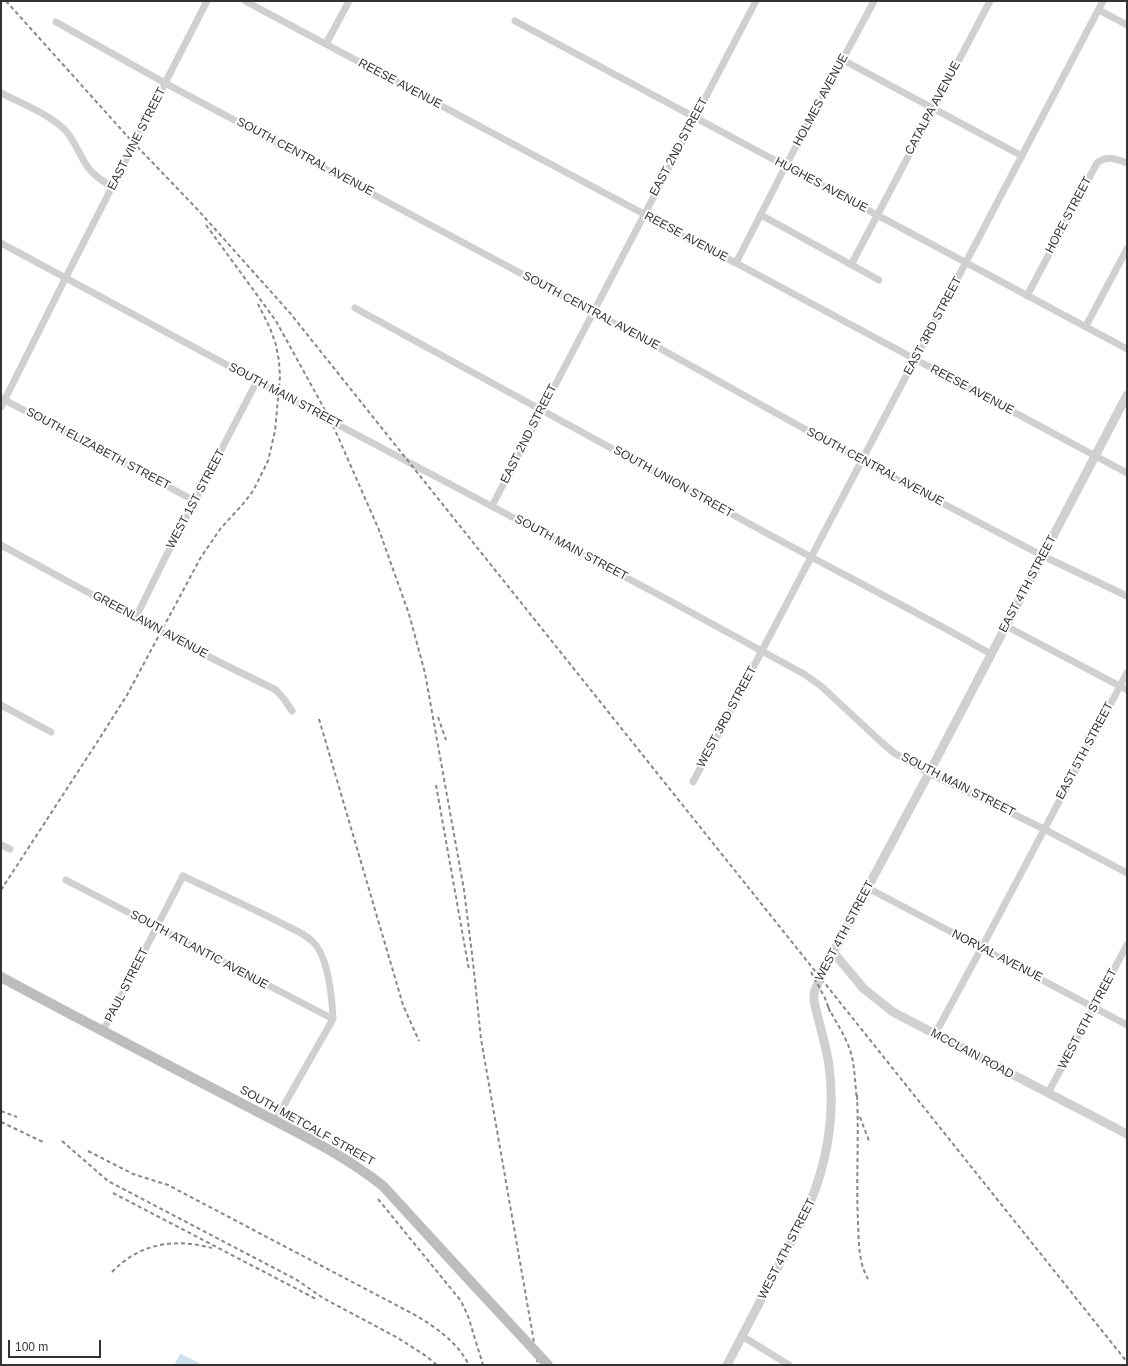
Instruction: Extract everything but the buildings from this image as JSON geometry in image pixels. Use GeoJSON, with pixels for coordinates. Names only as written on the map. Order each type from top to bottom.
{"type":"FeatureCollection","features":[{"type":"Feature","properties":{"kind":"main road","name":"SOUTH METCALF STREET"},"geometry":{"type":"LineString","coordinates":[[1,977],[275,1121],[366,1173],[413,1218],[548,1365]]}},
{"type":"Feature","properties":{"kind":"street","name":"EAST VINE STREET"},"geometry":{"type":"LineString","coordinates":[[1,407],[3,399],[207,1]]}},
{"type":"Feature","properties":{"kind":"street","name":"REESE AVENUE"},"geometry":{"type":"LineString","coordinates":[[245,1],[1127,473]]}},
{"type":"Feature","properties":{"kind":"street"},"geometry":{"type":"LineString","coordinates":[[326,44],[349,1]]}},
{"type":"Feature","properties":{"kind":"street","name":"EAST 2ND STREET"},"geometry":{"type":"LineString","coordinates":[[492,506],[756,1]]}},
{"type":"Feature","properties":{"kind":"street","name":"HOLMES AVENUE"},"geometry":{"type":"LineString","coordinates":[[736,263],[785,166],[874,1]]}},
{"type":"Feature","properties":{"kind":"street","name":"CATALPA AVENUE"},"geometry":{"type":"LineString","coordinates":[[851,265],[990,1]]}},
{"type":"Feature","properties":{"kind":"street","name":"EAST 3RD STREET"},"geometry":{"type":"LineString","coordinates":[[762,652],[1103,1]]}},
{"type":"Feature","properties":{"kind":"street"},"geometry":{"type":"LineString","coordinates":[[1099,10],[1127,25]]}},
{"type":"Feature","properties":{"kind":"street","name":"HUGHES AVENUE"},"geometry":{"type":"LineString","coordinates":[[515,21],[1127,349]]}},
{"type":"Feature","properties":{"kind":"street","name":"SOUTH CENTRAL AVENUE"},"geometry":{"type":"LineString","coordinates":[[56,22],[165,83],[593,312],[862,461],[1043,556],[1127,596]]}},
{"type":"Feature","properties":{"kind":"street"},"geometry":{"type":"LineString","coordinates":[[842,60],[1022,156]]}},
{"type":"Feature","properties":{"kind":"street"},"geometry":{"type":"LineString","coordinates":[[1,93],[48,118],[63,128],[73,140],[89,169],[97,178],[112,187]]}},
{"type":"Feature","properties":{"kind":"street","name":"HOPE STREET"},"geometry":{"type":"LineString","coordinates":[[1027,296],[1097,163],[1100,160],[1110,158],[1127,163]]}},
{"type":"Feature","properties":{"kind":"street"},"geometry":{"type":"LineString","coordinates":[[761,215],[879,280]]}},
{"type":"Feature","properties":{"kind":"street","name":"SOUTH MAIN STREET"},"geometry":{"type":"LineString","coordinates":[[1,243],[804,674],[821,686],[894,753],[929,773],[1044,829],[1127,873]]}},
{"type":"Feature","properties":{"kind":"street"},"geometry":{"type":"LineString","coordinates":[[1086,326],[1127,249]]}},
{"type":"Feature","properties":{"kind":"street","name":"SOUTH UNION STREET"},"geometry":{"type":"LineString","coordinates":[[355,308],[992,654]]}},
{"type":"Feature","properties":{"kind":"street","name":"WEST 1ST STREET"},"geometry":{"type":"LineString","coordinates":[[136,617],[164,558],[257,381]]}},
{"type":"Feature","properties":{"kind":"street","name":"EAST 4TH STREET"},"geometry":{"type":"LineString","coordinates":[[929,773],[1127,395]]}},
{"type":"Feature","properties":{"kind":"street","name":"SOUTH ELIZABETH STREET"},"geometry":{"type":"LineString","coordinates":[[3,399],[195,501]]}},
{"type":"Feature","properties":{"kind":"street","name":"GREENLAWN AVENUE"},"geometry":{"type":"LineString","coordinates":[[1,545],[136,617],[183,644],[276,690],[292,711]]}},
{"type":"Feature","properties":{"kind":"street"},"geometry":{"type":"LineString","coordinates":[[1006,626],[1127,690]]}},
{"type":"Feature","properties":{"kind":"street","name":"WEST 3RD STREET"},"geometry":{"type":"LineString","coordinates":[[693,782],[762,652]]}},
{"type":"Feature","properties":{"kind":"street","name":"EAST 5TH STREET"},"geometry":{"type":"LineString","coordinates":[[935,1034],[1127,673]]}},
{"type":"Feature","properties":{"kind":"street"},"geometry":{"type":"LineString","coordinates":[[1,705],[51,732]]}},
{"type":"Feature","properties":{"kind":"street","name":"WEST 4TH STREET"},"geometry":{"type":"LineString","coordinates":[[727,1365],[804,1217],[824,1165],[830,1132],[832,1104],[829,1065],[816,1012],[814,993],[820,977],[833,952],[929,773]]}},
{"type":"Feature","properties":{"kind":"street"},"geometry":{"type":"LineString","coordinates":[[1,845],[10,849]]}},
{"type":"Feature","properties":{"kind":"street","name":"PAUL STREET"},"geometry":{"type":"LineString","coordinates":[[103,1031],[183,876],[289,927],[312,941],[322,956],[328,974],[333,1019]]}},
{"type":"Feature","properties":{"kind":"street","name":"SOUTH ATLANTIC AVENUE"},"geometry":{"type":"LineString","coordinates":[[66,880],[333,1019]]}},
{"type":"Feature","properties":{"kind":"street","name":"NORVAL AVENUE"},"geometry":{"type":"LineString","coordinates":[[868,888],[1127,1025]]}},
{"type":"Feature","properties":{"kind":"street","name":"WEST 6TH STREET"},"geometry":{"type":"LineString","coordinates":[[1048,1093],[1127,945]]}},
{"type":"Feature","properties":{"kind":"street","name":"MCCLAIN ROAD"},"geometry":{"type":"LineString","coordinates":[[833,952],[854,978],[872,996],[894,1012],[1127,1134]]}},
{"type":"Feature","properties":{"kind":"street"},"geometry":{"type":"LineString","coordinates":[[275,1121],[333,1019]]}},
{"type":"Feature","properties":{"kind":"street"},"geometry":{"type":"LineString","coordinates":[[742,1336],[788,1365]]}},
{"type":"Feature","properties":{"kind":"water"},"geometry":{"type":"Polygon","coordinates":[[[180,1354],[183,1355],[203,1365],[174,1365],[180,1354]]]}},
{"type":"Feature","properties":{"kind":"railway"},"geometry":{"type":"LineString","coordinates":[[6,1],[128,137],[198,210],[290,313],[1127,1362]]}},
{"type":"Feature","properties":{"kind":"railway"},"geometry":{"type":"LineString","coordinates":[[206,225],[276,321],[331,421],[379,530],[409,614],[425,673],[464,890],[481,1039],[538,1365]]}},
{"type":"Feature","properties":{"kind":"railway"},"geometry":{"type":"LineString","coordinates":[[1,890],[127,695],[201,557],[221,528],[253,491],[268,461],[275,431],[280,377],[279,361],[276,345],[270,328],[258,304]]}},
{"type":"Feature","properties":{"kind":"railway"},"geometry":{"type":"LineString","coordinates":[[438,717],[446,740]]}},
{"type":"Feature","properties":{"kind":"railway"},"geometry":{"type":"LineString","coordinates":[[319,719],[403,1005],[419,1041]]}},
{"type":"Feature","properties":{"kind":"railway"},"geometry":{"type":"LineString","coordinates":[[436,785],[469,970]]}},
{"type":"Feature","properties":{"kind":"railway"},"geometry":{"type":"LineString","coordinates":[[811,972],[825,998],[830,1012]]}},
{"type":"Feature","properties":{"kind":"railway"},"geometry":{"type":"LineString","coordinates":[[828,1007],[844,1035],[851,1053],[857,1100]]}},
{"type":"Feature","properties":{"kind":"railway"},"geometry":{"type":"LineString","coordinates":[[857,1095],[857,1206],[859,1244],[862,1265],[868,1279]]}},
{"type":"Feature","properties":{"kind":"railway"},"geometry":{"type":"LineString","coordinates":[[1,1111],[17,1117]]}},
{"type":"Feature","properties":{"kind":"railway"},"geometry":{"type":"LineString","coordinates":[[860,1117],[869,1141]]}},
{"type":"Feature","properties":{"kind":"railway"},"geometry":{"type":"LineString","coordinates":[[1,1122],[43,1142]]}},
{"type":"Feature","properties":{"kind":"railway"},"geometry":{"type":"LineString","coordinates":[[62,1141],[108,1181],[297,1280],[323,1298],[398,1338],[437,1365]]}},
{"type":"Feature","properties":{"kind":"railway"},"geometry":{"type":"LineString","coordinates":[[88,1151],[133,1174],[168,1185],[415,1315],[446,1336],[459,1349],[469,1365]]}},
{"type":"Feature","properties":{"kind":"railway"},"geometry":{"type":"LineString","coordinates":[[113,1193],[318,1300]]}},
{"type":"Feature","properties":{"kind":"railway"},"geometry":{"type":"LineString","coordinates":[[378,1199],[461,1301],[468,1316],[483,1365]]}},
{"type":"Feature","properties":{"kind":"railway"},"geometry":{"type":"LineString","coordinates":[[112,1272],[134,1255],[158,1245],[184,1243],[212,1248]]}}]}
